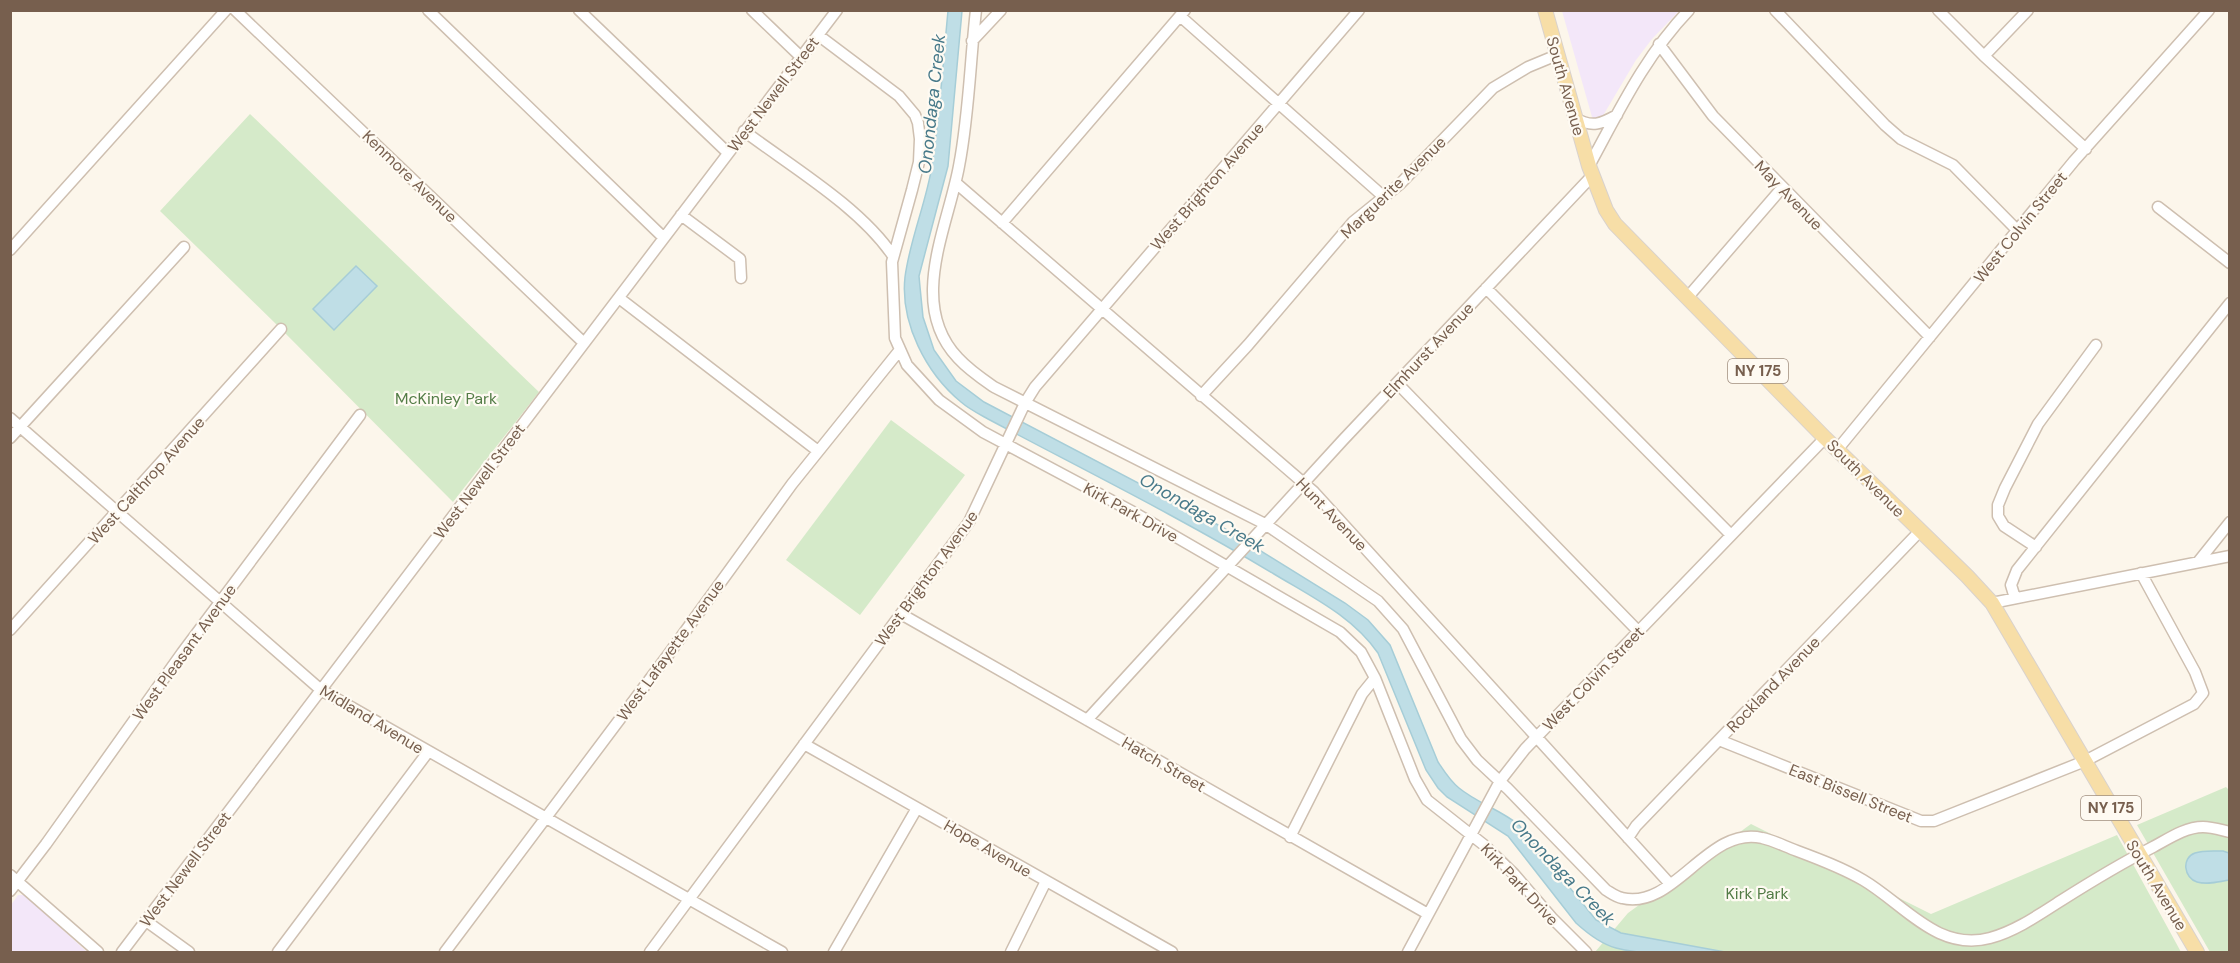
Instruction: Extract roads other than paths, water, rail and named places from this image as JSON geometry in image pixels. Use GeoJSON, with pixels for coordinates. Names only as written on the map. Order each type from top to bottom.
{"type":"FeatureCollection","features":[{"type":"Feature","properties":{"kind":"main road","name":"South Avenue"},"geometry":{"type":"LineString","coordinates":[[1545,10],[1591,171],[1606,210],[1615,224],[1825,438],[1992,603],[2197,952]]}},
{"type":"Feature","properties":{"kind":"street"},"geometry":{"type":"LineString","coordinates":[[10,250],[226,10]]}},
{"type":"Feature","properties":{"kind":"street","name":"Kenmore Avenue"},"geometry":{"type":"LineString","coordinates":[[235,10],[584,343]]}},
{"type":"Feature","properties":{"kind":"street"},"geometry":{"type":"LineString","coordinates":[[428,10],[664,238]]}},
{"type":"Feature","properties":{"kind":"street"},"geometry":{"type":"LineString","coordinates":[[579,10],[728,153]]}},
{"type":"Feature","properties":{"kind":"street"},"geometry":{"type":"LineString","coordinates":[[752,10],[801,57]]}},
{"type":"Feature","properties":{"kind":"street","name":"West Newell Street"},"geometry":{"type":"LineString","coordinates":[[122,952],[837,10]]}},
{"type":"Feature","properties":{"kind":"street"},"geometry":{"type":"LineString","coordinates":[[976,10],[956,183],[933,272],[933,303],[939,327],[956,357],[973,372],[1024,403],[1265,524],[1378,601],[1397,622],[1417,651],[1443,708],[1461,739],[1477,760],[1606,890],[1620,898],[1634,900],[1651,897],[1717,849],[1732,840],[1750,836],[1764,838],[1861,879],[1894,900],[1930,931],[1949,938],[1975,940],[1990,938],[2016,928],[2138,854],[2174,836],[2193,828],[2212,827],[2229,832]]}},
{"type":"Feature","properties":{"kind":"street"},"geometry":{"type":"LineString","coordinates":[[972,41],[1001,10]]}},
{"type":"Feature","properties":{"kind":"street","name":"West Brighton Avenue"},"geometry":{"type":"LineString","coordinates":[[650,952],[969,522],[1024,403],[1035,387],[1359,10]]}},
{"type":"Feature","properties":{"kind":"street","name":"Elmhurst Avenue"},"geometry":{"type":"LineString","coordinates":[[1227,567],[1486,288],[1591,171],[1617,114],[1659,44],[1689,10]]}},
{"type":"Feature","properties":{"kind":"street"},"geometry":{"type":"LineString","coordinates":[[1775,10],[1885,125],[1901,139],[1953,165],[2017,231]]}},
{"type":"Feature","properties":{"kind":"street"},"geometry":{"type":"LineString","coordinates":[[1938,10],[1984,56],[2085,149]]}},
{"type":"Feature","properties":{"kind":"street"},"geometry":{"type":"LineString","coordinates":[[1984,56],[2028,10]]}},
{"type":"Feature","properties":{"kind":"street","name":"West Colvin Street"},"geometry":{"type":"LineString","coordinates":[[1837,450],[2085,149],[2209,10]]}},
{"type":"Feature","properties":{"kind":"street"},"geometry":{"type":"LineString","coordinates":[[1002,223],[1182,13],[1384,196]]}},
{"type":"Feature","properties":{"kind":"street","name":"Kirk Park Drive"},"geometry":{"type":"LineString","coordinates":[[818,35],[899,96],[908,105],[918,123],[919,162],[893,256],[891,280],[895,338],[907,365],[939,400],[983,432],[1007,441],[1340,633],[1361,652],[1375,678],[1414,779],[1422,792],[1441,812],[1472,835],[1514,874],[1552,918],[1586,952]]}},
{"type":"Feature","properties":{"kind":"street","name":"May Avenue"},"geometry":{"type":"LineString","coordinates":[[1659,44],[1713,116],[1930,337]]}},
{"type":"Feature","properties":{"kind":"street","name":"Marguerite Avenue"},"geometry":{"type":"LineString","coordinates":[[1201,396],[1248,345],[1353,222],[1400,184],[1493,88],[1528,67],[1557,55]]}},
{"type":"Feature","properties":{"kind":"street"},"geometry":{"type":"LineString","coordinates":[[1575,118],[1590,125],[1600,124],[1617,114]]}},
{"type":"Feature","properties":{"kind":"street"},"geometry":{"type":"LineString","coordinates":[[744,131],[869,225],[893,256]]}},
{"type":"Feature","properties":{"kind":"street","name":"Hunt Avenue"},"geometry":{"type":"LineString","coordinates":[[956,183],[1304,484],[1334,513],[1670,884]]}},
{"type":"Feature","properties":{"kind":"street"},"geometry":{"type":"LineString","coordinates":[[1687,298],[1782,188]]}},
{"type":"Feature","properties":{"kind":"street"},"geometry":{"type":"LineString","coordinates":[[2158,207],[2229,263]]}},
{"type":"Feature","properties":{"kind":"street"},"geometry":{"type":"LineString","coordinates":[[681,215],[740,259],[741,278]]}},
{"type":"Feature","properties":{"kind":"street"},"geometry":{"type":"LineString","coordinates":[[10,438],[184,247]]}},
{"type":"Feature","properties":{"kind":"street"},"geometry":{"type":"LineString","coordinates":[[1486,288],[1731,535]]}},
{"type":"Feature","properties":{"kind":"street"},"geometry":{"type":"LineString","coordinates":[[619,298],[818,451]]}},
{"type":"Feature","properties":{"kind":"street"},"geometry":{"type":"LineString","coordinates":[[2015,598],[2011,585],[2017,570],[2229,303]]}},
{"type":"Feature","properties":{"kind":"street","name":"West Calthrop Avenue"},"geometry":{"type":"LineString","coordinates":[[10,630],[280,329]]}},
{"type":"Feature","properties":{"kind":"street"},"geometry":{"type":"LineString","coordinates":[[2036,547],[2004,526],[1998,516],[1998,505],[2038,424],[2096,345]]}},
{"type":"Feature","properties":{"kind":"street","name":"West Lafayette Avenue"},"geometry":{"type":"LineString","coordinates":[[445,952],[818,451],[899,351]]}},
{"type":"Feature","properties":{"kind":"street"},"geometry":{"type":"LineString","coordinates":[[1396,383],[1638,631]]}},
{"type":"Feature","properties":{"kind":"street","name":"West Pleasant Avenue"},"geometry":{"type":"LineString","coordinates":[[13,883],[360,415]]}},
{"type":"Feature","properties":{"kind":"street","name":"Midland Avenue"},"geometry":{"type":"LineString","coordinates":[[10,418],[321,690],[782,952]]}},
{"type":"Feature","properties":{"kind":"street","name":"West Colvin Street"},"geometry":{"type":"LineString","coordinates":[[1408,952],[1500,782],[1537,737],[1825,438]]}},
{"type":"Feature","properties":{"kind":"street"},"geometry":{"type":"LineString","coordinates":[[2198,562],[2229,522]]}},
{"type":"Feature","properties":{"kind":"street","name":"Rockland Avenue"},"geometry":{"type":"LineString","coordinates":[[1628,838],[1636,826],[1920,531]]}},
{"type":"Feature","properties":{"kind":"street"},"geometry":{"type":"LineString","coordinates":[[1992,603],[2229,556]]}},
{"type":"Feature","properties":{"kind":"street"},"geometry":{"type":"LineString","coordinates":[[1087,720],[1227,567]]}},
{"type":"Feature","properties":{"kind":"street","name":"East Bissell Street"},"geometry":{"type":"LineString","coordinates":[[1719,740],[1921,821],[1934,821],[2085,761],[2194,704],[2203,693],[2195,672],[2141,573]]}},
{"type":"Feature","properties":{"kind":"street","name":"Hatch Street"},"geometry":{"type":"LineString","coordinates":[[901,614],[1428,914]]}},
{"type":"Feature","properties":{"kind":"street"},"geometry":{"type":"LineString","coordinates":[[1290,837],[1362,694],[1375,678]]}},
{"type":"Feature","properties":{"kind":"street","name":"Hope Avenue"},"geometry":{"type":"LineString","coordinates":[[804,744],[1172,952]]}},
{"type":"Feature","properties":{"kind":"street"},"geometry":{"type":"LineString","coordinates":[[278,952],[428,752]]}},
{"type":"Feature","properties":{"kind":"street"},"geometry":{"type":"LineString","coordinates":[[834,952],[917,808]]}},
{"type":"Feature","properties":{"kind":"street"},"geometry":{"type":"LineString","coordinates":[[1011,952],[1046,881]]}},
{"type":"Feature","properties":{"kind":"street"},"geometry":{"type":"LineString","coordinates":[[13,883],[98,952]]}},
{"type":"Feature","properties":{"kind":"street"},"geometry":{"type":"LineString","coordinates":[[147,921],[189,952]]}},
{"type":"Feature","properties":{"kind":"water"},"geometry":{"type":"Polygon","coordinates":[[[948,11],[962,11],[948,166],[919,276],[923,317],[934,350],[956,381],[984,402],[1222,527],[1345,603],[1368,620],[1390,645],[1438,762],[1447,776],[1466,793],[1519,825],[1596,920],[1621,933],[1725,952],[1629,951],[1610,946],[1590,934],[1576,923],[1508,836],[1447,797],[1438,788],[1426,770],[1378,653],[1356,628],[1317,599],[1239,553],[974,411],[961,402],[937,377],[918,346],[911,329],[907,312],[905,277],[932,166],[948,11]]]}},
{"type":"Feature","properties":{"kind":"water"},"geometry":{"type":"Polygon","coordinates":[[[356,266],[377,286],[334,330],[313,309],[356,266]]]}},
{"type":"Feature","properties":{"kind":"water"},"geometry":{"type":"Polygon","coordinates":[[[2223,851],[2229,853],[2229,880],[2205,883],[2197,882],[2189,876],[2186,863],[2195,853],[2223,851]]]}},
{"type":"Feature","properties":{"kind":"water label","name":"Onondaga Creek"},"geometry":{"type":"Point","coordinates":[932,104]}},
{"type":"Feature","properties":{"kind":"water label","name":"Onondaga Creek"},"geometry":{"type":"Point","coordinates":[1202,513]}},
{"type":"Feature","properties":{"kind":"water label","name":"Onondaga Creek"},"geometry":{"type":"Point","coordinates":[1563,872]}},
{"type":"Feature","properties":{"kind":"park label","name":"McKinley Park"},"geometry":{"type":"Point","coordinates":[446,398]}},
{"type":"Feature","properties":{"kind":"park label","name":"Kirk Park"},"geometry":{"type":"Point","coordinates":[1757,893]}}]}
